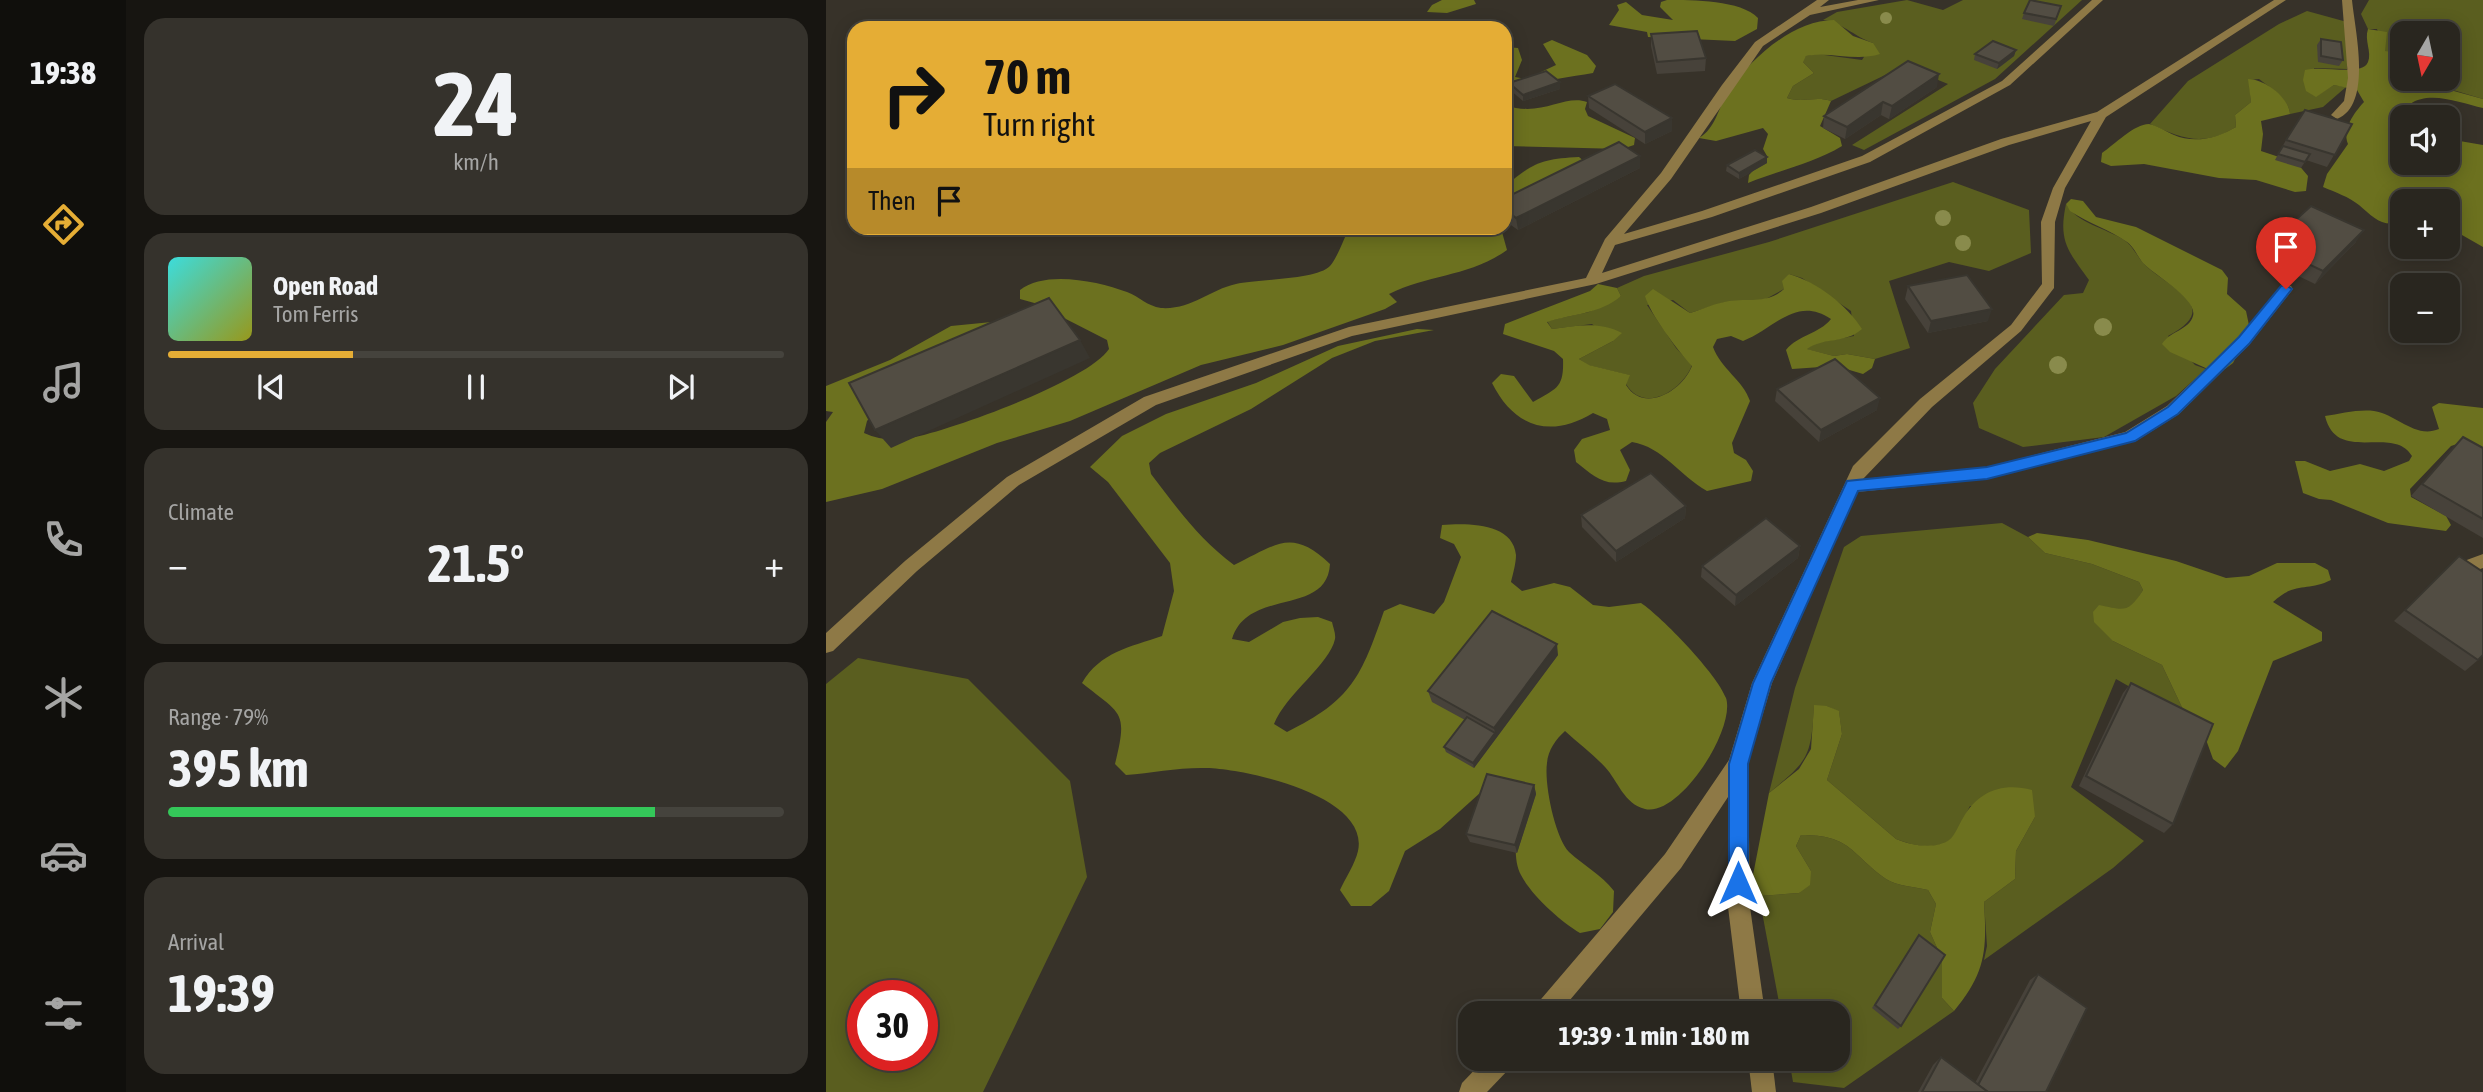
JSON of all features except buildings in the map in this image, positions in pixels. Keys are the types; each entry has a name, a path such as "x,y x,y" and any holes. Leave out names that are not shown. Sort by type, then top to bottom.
{"street":[{"path":"1591,281 1610,242 1667,176 1759,44 1824,0"},
{"path":"1801,14 1874,0"},
{"path":"1610,242 1707,214 1866,159 2006,83 2098,0"},
{"path":"826,645 911,566 1013,481 1150,401 1349,332 1591,281 1816,210 2005,142 2101,115 2281,0"},
{"path":"2337,115 2350,102 2354,78 2347,0"},
{"path":"1751,1001 1739,907 1738,764 1762,683 1859,470 1927,403 2016,328 2049,285 2048,222 2059,188 2101,115"},
{"path":"1853,485 1987,473 2130,437 2173,410 2244,341 2286,289"},
{"path":"1554,1001 1673,861 1738,764"},
{"path":"1471,1092 1491,1071"},
{"path":"1761,1071 1764,1092"}],"green space":[{"path":"1442,0 1474,0 1476,4 1447,13 1427,12 1432,5"},
{"path":"1667,0 1729,4 1758,18 1757,29 1735,41 1648,37 1647,32 1609,25 1619,10 1617,5 1626,2 1642,15 1673,20 1660,7 1661,2"},
{"path":"1907,0 1943,10 1963,0 2082,0 1995,79 1864,150 1852,145 1948,84 1904,66 1831,101 1787,98 1793,86 1814,73 1802,61 1806,56 1817,54 1862,60 1873,43 1835,23 1823,20 1837,12"},
{"path":"2369,0 2483,0 2483,99 2456,91 2460,91 2460,21 2390,21 2390,51 2385,51 2377,29 2368,29 2361,14"},
{"path":"2307,11 2347,22 2347,69 2314,68 2316,96 2334,85 2346,87 2323,107 2290,114 2283,99 2259,79 2249,80 2251,102 2235,115 2236,127 2224,133 2193,139 2150,124 2188,81 2279,24"},
{"path":"1834,20 1853,36 1873,43 1880,54 1861,57 1806,56 1803,62 1814,73 1793,86 1787,98 1831,101 1820,126 1840,138 1842,146 1808,162 1748,183 1749,175 1767,156 1763,149 1768,134 1763,128 1716,141 1699,138 1713,123 1737,79 1760,55 1788,34 1819,22"},
{"path":"2368,29 2387,32 2385,51 2390,51 2390,91 2454,91 2483,99 2483,108 2436,98 2418,100 2410,105 2390,105 2390,175 2460,175 2460,141 2483,145 2483,247 2460,234 2460,189 2390,189 2390,224 2374,217 2351,200 2323,187 2327,174 2348,144 2350,122 2364,102 2357,90 2334,85 2316,97 2306,91 2303,80 2305,70 2350,70 2364,66 2369,58"},
{"path":"1552,40 1587,55 1596,66 1593,73 1548,81 1512,94 1512,48 1518,48 1522,60 1515,77 1526,79 1556,65 1543,44"},
{"path":"2248,79 2261,82 2275,90 2289,108 2290,114 2261,121 2261,151 2297,163 2308,176 2306,191 2295,192 2256,180 2219,178 2144,164 2111,166 2101,162 2102,153 2143,125 2149,124 2190,139 2214,137 2236,127 2235,115 2251,102"},
{"path":"1578,100 1587,102 1585,109 1588,116 1635,138 1634,145 1622,149 1512,146 1512,107 1530,109"},
{"path":"1579,157 1586,163 1529,196 1512,194 1512,181 1531,167 1556,159"},
{"path":"1953,182 2029,210 2031,253 1989,271 1949,262 1889,281 1910,348 1875,359 1847,354 1834,356 1806,349 1816,343 1854,336 1851,311 1802,278 1789,274 1784,289 1764,300 1725,302 1690,313 1673,300 1647,305 1676,348 1692,365 1680,383 1652,398 1634,393 1626,384 1629,375 1588,365 1579,359 1613,341 1592,324 1552,329 1547,321 1589,312 1621,296 1617,288 1644,276 1769,242"},
{"path":"2071,199 2083,201 2096,217 2136,227 2222,270 2228,278 2227,294 2246,311 2250,330 2233,363 2225,369 2210,370 2170,352 2162,344 2191,321 2193,309 2189,302 2143,263 2127,242 2070,211 2066,204"},
{"path":"2066,204 2085,221 2124,240 2145,265 2187,299 2192,307 2191,316 2184,326 2168,336 2195,365 2206,369 2176,396 2104,437 2023,447 1979,428 1973,403 1995,369 2064,295 2083,293 2089,280 2075,261 2064,237"},
{"path":"1346,235 1503,235 1507,250 1464,271 1419,282 1389,294 1397,302 1385,309 1283,345 1201,365 1070,421 997,443 882,489 826,502 826,422 833,412 826,411 826,386 890,360 951,326 1002,321 876,410 867,421 864,433 893,440 905,439 986,415 1048,389 1096,362 1109,349 1107,340 1060,316 1056,309 1020,299 1020,290 1031,284 1057,279 1087,281 1127,292 1156,307 1172,308 1236,284 1300,277 1323,271 1333,263"},
{"path":"1789,274 1830,296 1848,311 1862,329 1849,337 1820,343 1807,349 1834,356 1847,354 1875,359 1872,368 1863,374 1836,366 1792,369 1786,350 1831,319 1807,311 1785,316 1743,341 1731,336 1717,339 1713,347 1717,355 1750,401 1732,443 1734,453 1746,460 1753,471 1751,481 1707,491 1653,450 1632,442 1620,450 1630,470 1626,481 1605,481 1576,462 1574,450 1582,439 1610,430 1607,419 1593,413 1562,425 1548,427 1535,424 1522,419 1511,410 1492,383 1501,374 1514,376 1533,402 1557,386 1562,376 1563,359 1554,351 1503,334 1505,324 1590,291 1598,284 1617,288 1621,296 1604,307 1547,322 1552,329 1596,326 1622,333 1613,341 1579,359 1589,365 1630,375 1626,385 1642,398 1662,396 1680,384 1692,366 1658,322 1645,296 1653,289 1690,313 1724,302 1771,297 1784,289 1782,281"},
{"path":"1417,329 1434,330 1375,341 1332,358 1251,409 1160,453 1149,463 1151,474 1199,534 1234,565 1283,543 1304,546 1330,564 1326,580 1316,591 1254,613 1241,623 1232,639 1249,642 1283,622 1300,618 1318,617 1332,622 1335,637 1331,649 1288,702 1274,724 1287,732 1326,709 1351,684 1368,653 1384,611 1400,604 1434,614 1444,602 1461,557 1454,544 1440,538 1442,525 1487,527 1507,536 1516,555 1511,582 1522,591 1554,583 1570,587 1593,605 1609,607 1641,603 1675,633 1712,675 1726,698 1727,712 1714,748 1689,785 1659,808 1645,809 1632,802 1605,767 1565,731 1549,754 1549,796 1559,835 1569,852 1614,891 1613,912 1600,929 1580,933 1547,907 1521,875 1516,857 1516,835 1521,793 1510,779 1490,784 1440,829 1405,851 1389,891 1371,906 1351,906 1340,890 1358,851 1357,831 1345,815 1326,800 1301,789 1248,774 1197,768 1126,775 1115,764 1121,733 1118,716 1106,702 1082,683 1107,657 1162,636 1174,591 1170,563 1108,482 1090,467 1122,436 1166,414 1256,383 1338,346"},
{"path":"2439,403 2483,408 2483,451 2460,443 2451,446 2410,489 2411,497 2446,516 2451,525 2446,531 2388,523 2331,500 2303,493 2295,461 2305,461 2330,471 2360,464 2384,471 2409,461 2412,456 2403,447 2392,443 2353,442 2341,438 2331,430 2325,416 2374,411 2414,429 2430,431 2439,429 2432,407"},
{"path":"2002,523 2028,537 2045,553 2092,564 2139,582 2143,590 2134,605 2124,610 2113,641 2162,665 2188,720 2116,679 2071,787 2144,841 2113,868 1984,960 1987,946 1984,902 2015,879 2016,851 2035,817 1970,806 1956,833 1945,843 1923,846 1896,839 1827,780 1842,734 1839,712 1827,706 1814,706 1811,736 1805,756 1792,773 1769,793 1795,688 1844,547 1861,536"},
{"path":"2037,533 2088,540 2176,561 2226,578 2249,576 2277,563 2315,563 2328,570 2331,580 2288,591 2273,602 2322,632 2322,641 2273,661 2238,751 2225,768 2213,759 2204,734 2188,720 2162,665 2113,641 2094,622 2093,612 2099,605 2120,609 2129,607 2143,590 2139,582 2092,564 2045,553 2028,537"},
{"path":"858,658 968,679 1070,781 1087,877 983,1092 826,1092 826,684"},
{"path":"1814,705 1839,711 1842,734 1827,780 1896,839 1922,846 1943,843 1951,838 1969,809 1984,795 2001,788 2032,790 2035,817 2016,851 2015,879 1984,902 1985,934 1982,960 1973,985 1954,1011 1942,998 1942,959 1930,932 1936,904 1928,890 1886,879 1840,842 1830,838 1801,835 1796,846 1811,871 1810,885 1799,893 1759,896 1753,875 1769,793 1799,769 1811,749"},
{"path":"1801,835 1830,838 1840,842 1886,879 1928,890 1936,904 1930,932 1942,959 1942,998 1954,1011 1844,1088 1793,1082 1791,1071 1850,1071 1850,1001 1779,1001 1759,896 1799,893 1811,871 1796,846"}],"route":[{"path":"1738,883 1738,764 1762,683 1853,485 1987,473 2130,437 2173,410 2244,341 2286,289"}]}
